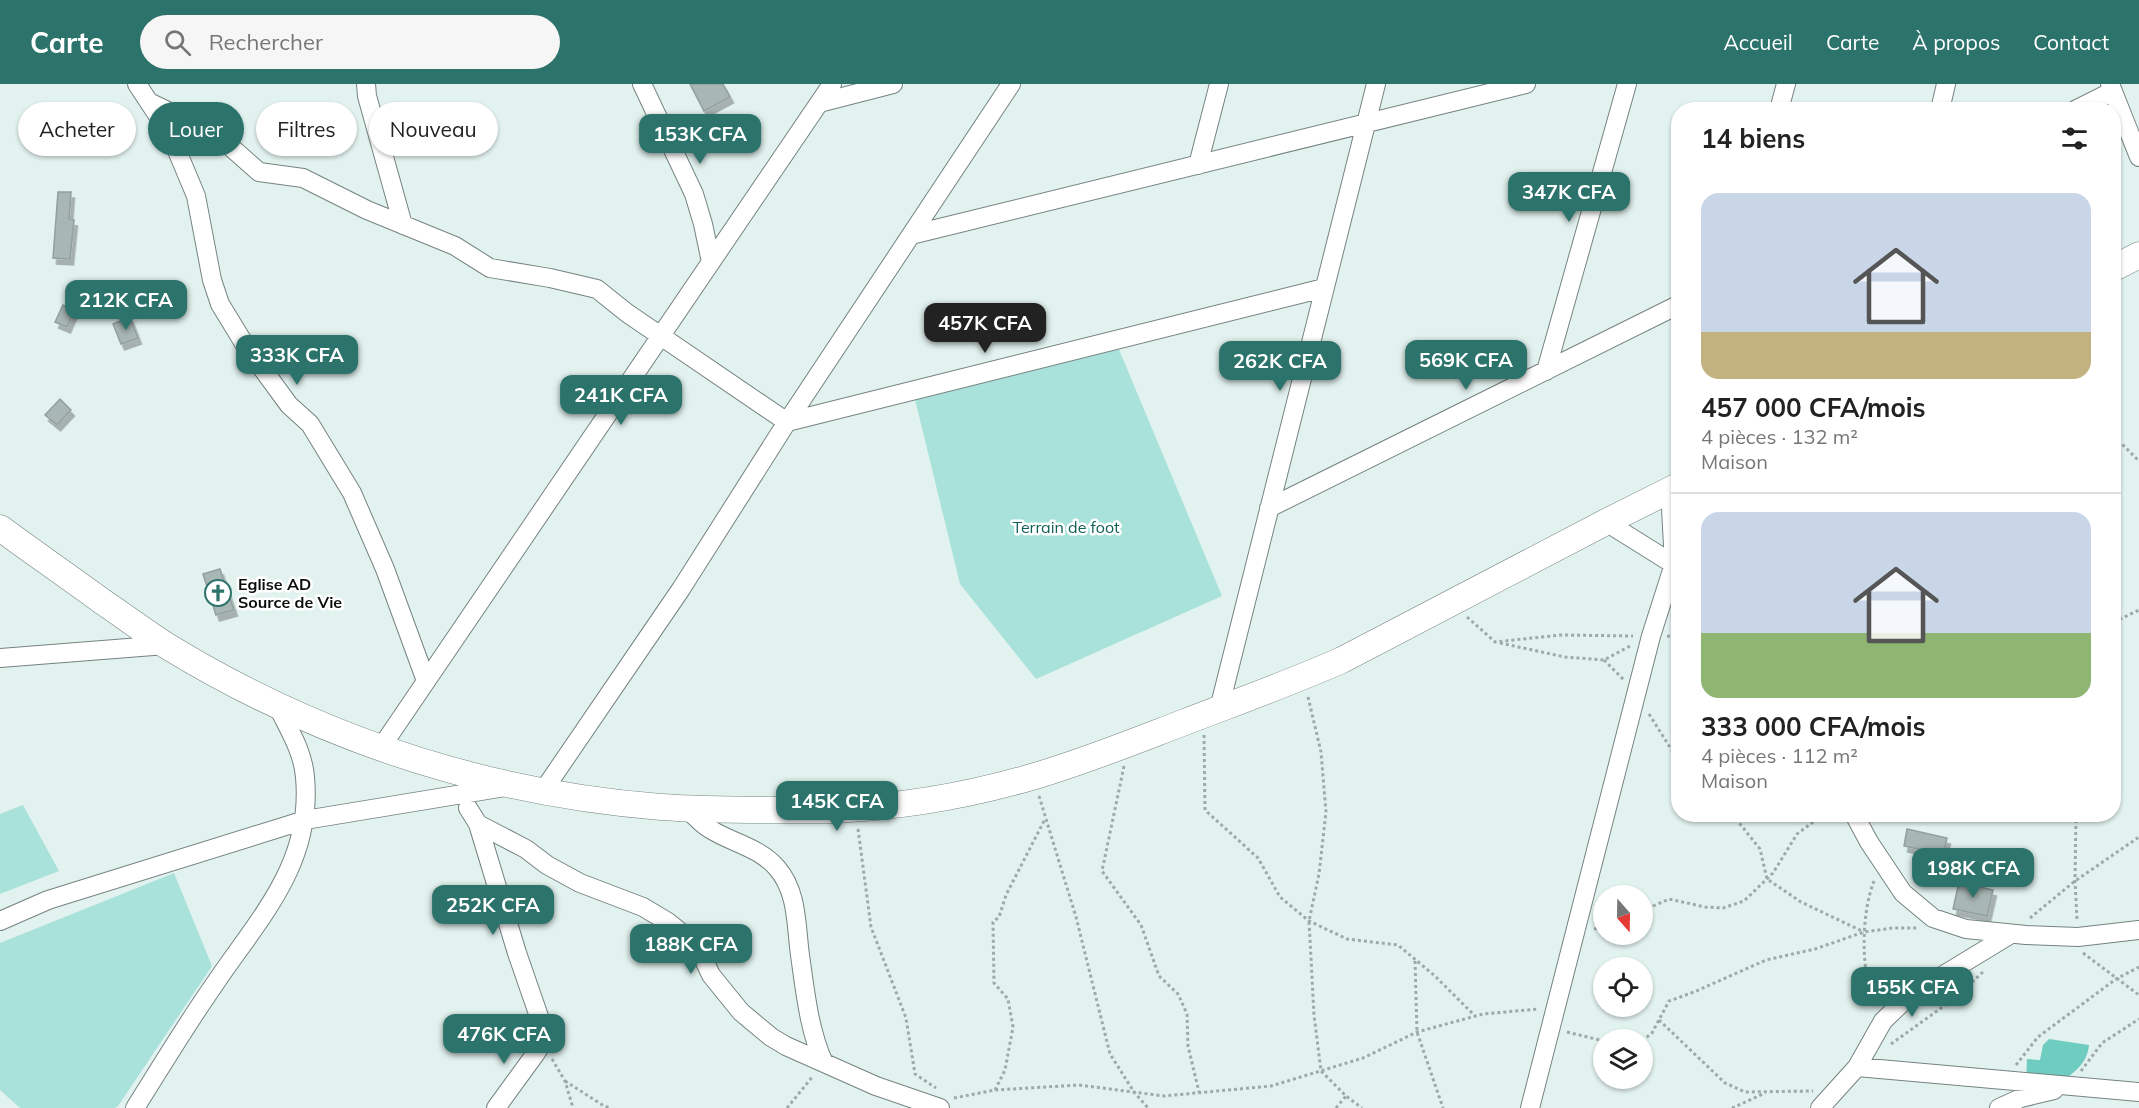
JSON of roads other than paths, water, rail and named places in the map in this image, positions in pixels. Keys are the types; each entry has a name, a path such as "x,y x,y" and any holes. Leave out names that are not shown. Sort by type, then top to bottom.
{"main road":[{"path":"2121,264 2139,255"},
{"path":"0,528 165,645 277,705 336,732 380,748 515,786 610,801 686,808 857,809 952,796 1033,777 1128,744 1304,677 1452,604 1671,490"}],"street":[{"path":"136,84 149,102"},
{"path":"366,84 403,225"},
{"path":"642,84 694,194 711,262"},
{"path":"380,748 832,84"},
{"path":"819,103 893,84"},
{"path":"543,791 681,589 787,422 1011,84"},
{"path":"1198,165 1219,84"},
{"path":"1211,712 1269,508 1376,84"},
{"path":"911,235 1526,84"},
{"path":"1546,371 1626,84"},
{"path":"1781,102 1786,84"},
{"path":"1942,102 1946,84"},
{"path":"2088,102 2112,87 2118,102"},
{"path":"2121,110 2139,157"},
{"path":"179,156 196,196 212,280 220,304 245,345 289,405 310,424 352,494 385,569 426,681"},
{"path":"241,156 259,172 303,178 367,210 455,246 490,268 597,289 661,336 787,422 1324,288"},
{"path":"1269,508 1671,308"},
{"path":"1606,522 1671,562"},
{"path":"1530,1108 1651,636 1671,579"},
{"path":"0,658 165,645"},
{"path":"135,1108 213,986 271,903 297,853 305,820 305,776 299,751 277,705"},
{"path":"0,921 48,900 305,820 515,786"},
{"path":"468,808 478,824 543,1028 543,1042 496,1108"},
{"path":"686,808 712,831 752,849 769,860 785,879 794,902 807,997 817,1047 824,1063"},
{"path":"1859,822 1903,893 1933,918 1966,929 2011,934 2070,937 2139,930"},
{"path":"478,824 526,849 547,865 580,883 643,907 668,922 688,938 711,975 741,1012 771,1037 900,1096 944,1105"},
{"path":"1820,1108 1857,1067 1883,1021 1916,990 2011,934"},
{"path":"1857,1067 2139,1092 2135,1108"},
{"path":"1999,1108 2021,1098 2070,1086"}],"place":[{"name":"Eglise AD Source de Vie","path":"218,593"}],"park label":[{"name":"Terrain de foot","path":"1066,527"}]}
